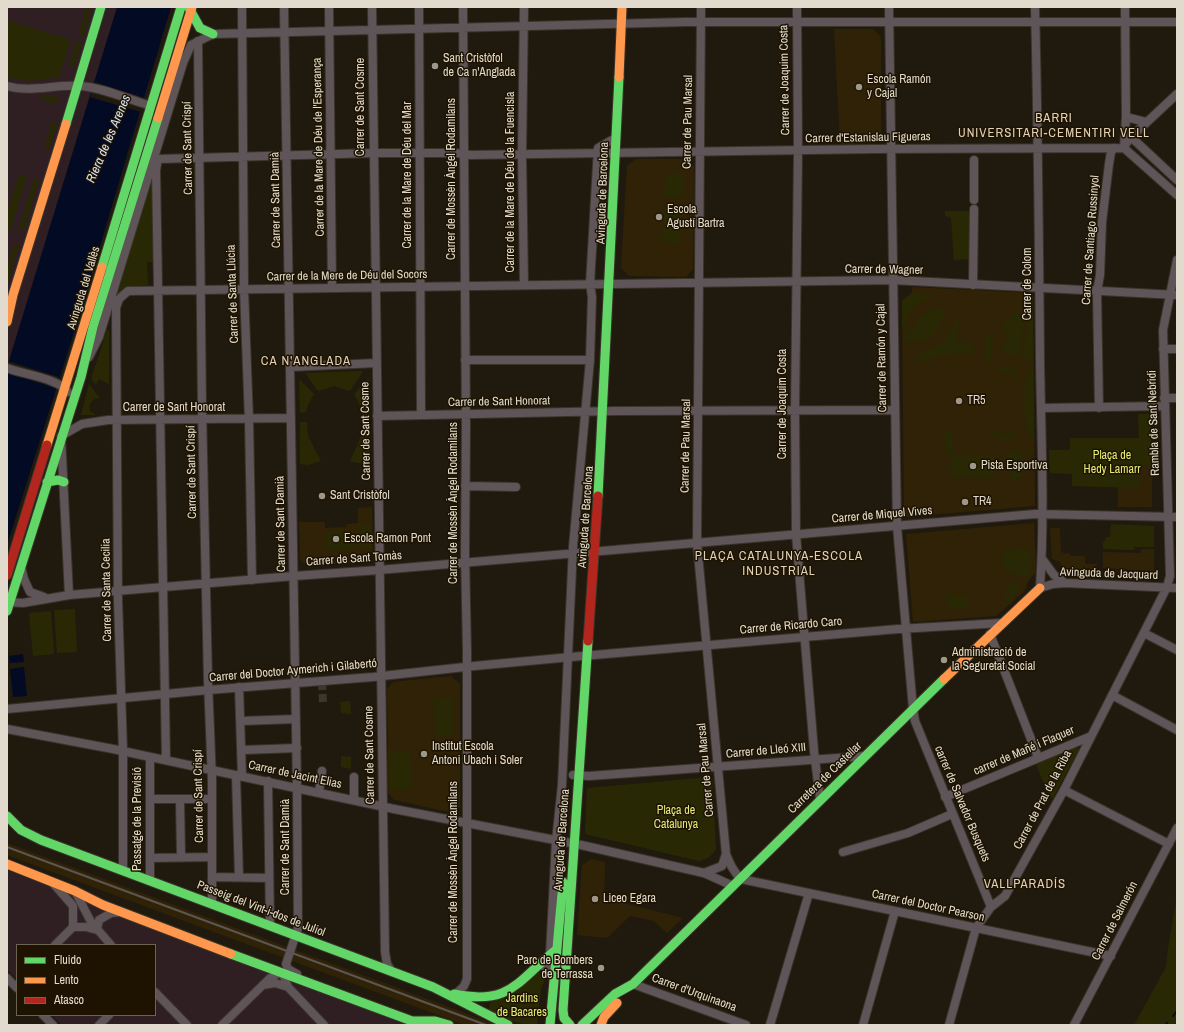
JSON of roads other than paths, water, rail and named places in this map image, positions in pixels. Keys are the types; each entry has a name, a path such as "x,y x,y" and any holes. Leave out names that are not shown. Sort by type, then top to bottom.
{"street":[{"path":"7,322 14,294 86,86 101,7"},
{"name":"Avinguda del Vallès","path":"8,605 56,451 83,371 93,327 158,105 181,7"},
{"name":"Carrer de Santa Llúcia","path":"242,7 244,289 249,420 252,580"},
{"name":"Carrer de Sant Damià","path":"284,7 288,155 290,367 298,788 298,928 286,961 288,969 340,990 349,997"},
{"name":"Carrer de la Mare de Déu de l'Esperança","path":"329,7 332,287"},
{"name":"Carrer de Sant Cosme","path":"372,7 385,952 386,964 393,973"},
{"name":"Carrer de la Mare de Déu del Mar","path":"419,7 421,153 421,416"},
{"name":"Carrer de Mossèn Àngel Rodamilans","path":"456,994 464,986 466,980 466,414 463,7"},
{"name":"Carrer de la Mare de Déu de la Fuencisla","path":"524,7 522,155 524,285"},
{"name":"Avinguda de Barcelona","path":"554,951 558,939 570,843 592,552 601,412 614,153 618,23 616,7"},
{"name":"Avinguda de Barcelona","path":"614,153 612,140 618,23 622,7"},
{"name":"Carrer de Pau Marsal","path":"701,7 697,542 708,645 717,767 726,854 732,870 741,879"},
{"name":"Carrer de Joaquim Costa","path":"797,7 798,151 795,411 796,534 804,637 820,799"},
{"name":"Carrer de Ramón y Cajal","path":"889,7 892,280 897,526 913,709"},
{"name":"Carrer de Colom","path":"1035,7 1039,148 1042,408 1043,560 1040,588"},
{"path":"1124,148 1126,117 1125,7"},
{"path":"190,9 200,28 212,34 284,33 373,29 524,27 618,23 1177,22"},
{"name":"Avinguda del Vallès","path":"7,575 65,388 190,9"},
{"name":"Avinguda del Vallès","path":"158,105 188,50 198,41 212,34"},
{"name":"Carrer de Sant Crispí","path":"198,41 208,690 212,770 210,799 212,903"},
{"path":"7,86 30,90 86,86 158,105"},
{"path":"1124,148 1131,137 1177,94"},
{"path":"1126,117 1146,122"},
{"path":"1131,137 1177,180"},
{"name":"Avinguda de Barcelona","path":"550,1025 555,970 552,931 556,841 562,785 573,553 590,360 592,297 590,284 598,148 612,140"},
{"name":"Carrer d'Estanislau Figueras","path":"158,290 156,170 158,159 330,154 421,153 522,155 891,150 974,155 1039,148 1124,148"},
{"name":"Carrer de Santiago Russinyol","path":"1099,408 1097,292 1100,276 1102,222 1109,164 1111,152 1114,148"},
{"path":"1124,148 1177,195"},
{"path":"973,285 974,155"},
{"name":"Rambla de Sant Nebridi","path":"1167,587 1170,576 1163,330 1173,295 1177,260"},
{"name":"Carrer de Wagner","path":"590,284 892,280 1173,295"},
{"name":"Carrer de la Mere de Déu del Socors","path":"116,308 119,299 128,291 375,286 590,284"},
{"path":"158,290 166,760"},
{"path":"7,305 14,294"},
{"name":"Carrer de Santa Cecilia","path":"116,308 116,420 123,751 122,870"},
{"path":"1163,349 1177,349"},
{"path":"465,360 590,360"},
{"path":"290,367 376,363"},
{"path":"7,368 57,383 65,388 72,402"},
{"path":"1042,408 1099,408 1164,402 1177,398"},
{"name":"Carrer de Sant Honorat","path":"377,416 601,412 895,410"},
{"name":"Carrer de Sant Honorat","path":"61,436 82,424 116,420 203,418 212,420 249,420 291,418"},
{"path":"61,436 68,595"},
{"path":"47,482 58,480 64,482"},
{"path":"466,486 516,487"},
{"name":"Carrer de Miquel Vives","path":"592,552 1042,514 1177,517"},
{"name":"Carrer de Sant Tomàs","path":"8,605 68,595 592,552"},
{"path":"1043,560 1050,571 1065,584"},
{"name":"Carrer de Sant Tomàs","path":"21,566 24,579 30,592 36,596 49,598"},
{"name":"Avinguda de Jacquard","path":"1040,588 1053,584 1065,584 1177,588"},
{"name":"Carrer de Prat de la Riba","path":"949,1025 976,928 992,907 1005,896 1064,790 1089,737 1167,587"},
{"name":"Carretera de Castellar","path":"601,1025 604,1017 622,998 630,986 741,879 820,799 990,634 1040,588"},
{"name":"Carrer de Ricardo Caro","path":"585,656 804,637 1002,623"},
{"path":"1144,633 1177,650"},
{"path":"990,634 1038,757"},
{"name":"Carrer del Doctor Aymerich i Gilabertó","path":"7,709 239,687 381,676 466,666 585,656"},
{"path":"239,687 243,750 239,776 239,877"},
{"path":"1112,694 1177,730"},
{"name":"carrer de Salvador Busquets","path":"913,709 915,721 945,797 992,907"},
{"path":"241,721 296,719"},
{"name":"Carrer de Jacint Elias","path":"7,726 17,731"},
{"name":"Carrer de Jacint Elias","path":"7,729 123,751 383,806 570,843"},
{"name":"carrer de Mañé i Flaquer","path":"945,797 1089,737"},
{"path":"243,750 297,748"},
{"name":"Carrer de Lleó XIII","path":"576,775 717,767 815,758 865,756"},
{"name":"Passatge de la Previsió","path":"150,757 150,881"},
{"path":"319,792 322,770"},
{"path":"354,777 354,800"},
{"path":"268,782 270,925"},
{"path":"1064,790 1169,844"},
{"path":"150,799 210,799"},
{"path":"180,800 181,856"},
{"path":"843,852 908,833 952,814"},
{"name":"Passeig del Vint-i-dos de Juliol","path":"7,816 21,830 41,840 212,903 433,988 508,1025"},
{"name":"Carrer de Salmerón","path":"1074,1025 1177,828"},
{"path":"570,843 704,873 733,886"},
{"name":"Avinguda de Barcelona","path":"570,843 562,1010 564,1018 570,1025"},
{"path":"704,873 722,866 726,854"},
{"path":"150,858 181,856 212,857"},
{"path":"10,867 52,882 122,912 281,973 422,1025"},
{"path":"212,877 269,878"},
{"name":"Carrer del Doctor Pearson","path":"741,879 1111,956"},
{"path":"52,882 73,906 73,927 56,944"},
{"path":"75,891 86,915 110,944"},
{"path":"770,1025 809,893"},
{"path":"863,1025 895,911"},
{"path":"97,930 99,920 104,916 122,912"},
{"path":"73,927 86,927 97,930"},
{"path":"552,931 558,939"},
{"path":"433,988 476,999 490,998 518,985 554,951"},
{"path":"540,965 555,970"},
{"path":"222,1025 263,986 281,973"},
{"path":"281,973 288,987 324,1025"},
{"path":"7,978 16,985 7,991"},
{"path":"263,986 275,983 288,987"},
{"name":"Carretera de Castellar","path":"582,1025 615,994 630,986"},
{"name":"Carrer d'Urquinaona","path":"630,986 746,1025"},
{"path":"156,993 187,1025"},
{"path":"44,1016 53,1025"},
{"path":"99,1025 108,1016"},
{"path":"412,1021 435,1021 449,1025"}],"water":[{"name":"Riera de les Arenes","path":"117,7 171,7 81,310 7,545 7,367"},
{"path":"23,654 24,662 10,663 9,656"},
{"path":"24,667 27,696 13,697 10,669"}],"waterway":[{"path":"1173,1016 1177,1011"}],"tunnel":[{"path":"322,682 323,703"}],"railway":[{"path":"7,847 486,1025"}],"place":[{"name":"Sant Cristòfol de Ca n'Anglada","path":"435,66"},
{"name":"Escola Ramón y Cajal","path":"859,87"},
{"name":"Escola Agustí Bartra","path":"659,217"},
{"name":"TR5","path":"959,401"},
{"name":"Pista Esportiva","path":"973,466"},
{"name":"Sant Cristòfol","path":"322,496"},
{"name":"TR4","path":"965,502"},
{"name":"Escola Ramon Pont","path":"336,539"},
{"name":"Administració de la Seguretat Social","path":"944,660"},
{"name":"Institut Escola Antoni Ubach i Soler","path":"424,754"},
{"name":"Liceo Egara","path":"595,899"},
{"name":"Parc de Bombers de Terrassa","path":"601,968"}],"district":[{"name":"BARRI UNIVERSITARI-CEMENTIRI VELL","path":"1054,126"},
{"name":"CA N'ANGLADA","path":"306,362"},
{"name":"PLAÇA CATALUNYA-ESCOLA INDUSTRIAL","path":"779,564"},
{"name":"VALLPARADÍS","path":"1025,885"}],"park label":[{"name":"Plaça de Hedy Lamarr","path":"1112,463"},
{"name":"Plaça de Catalunya","path":"676,818"},
{"name":"Jardins de Bacares","path":"522,1006"}]}
